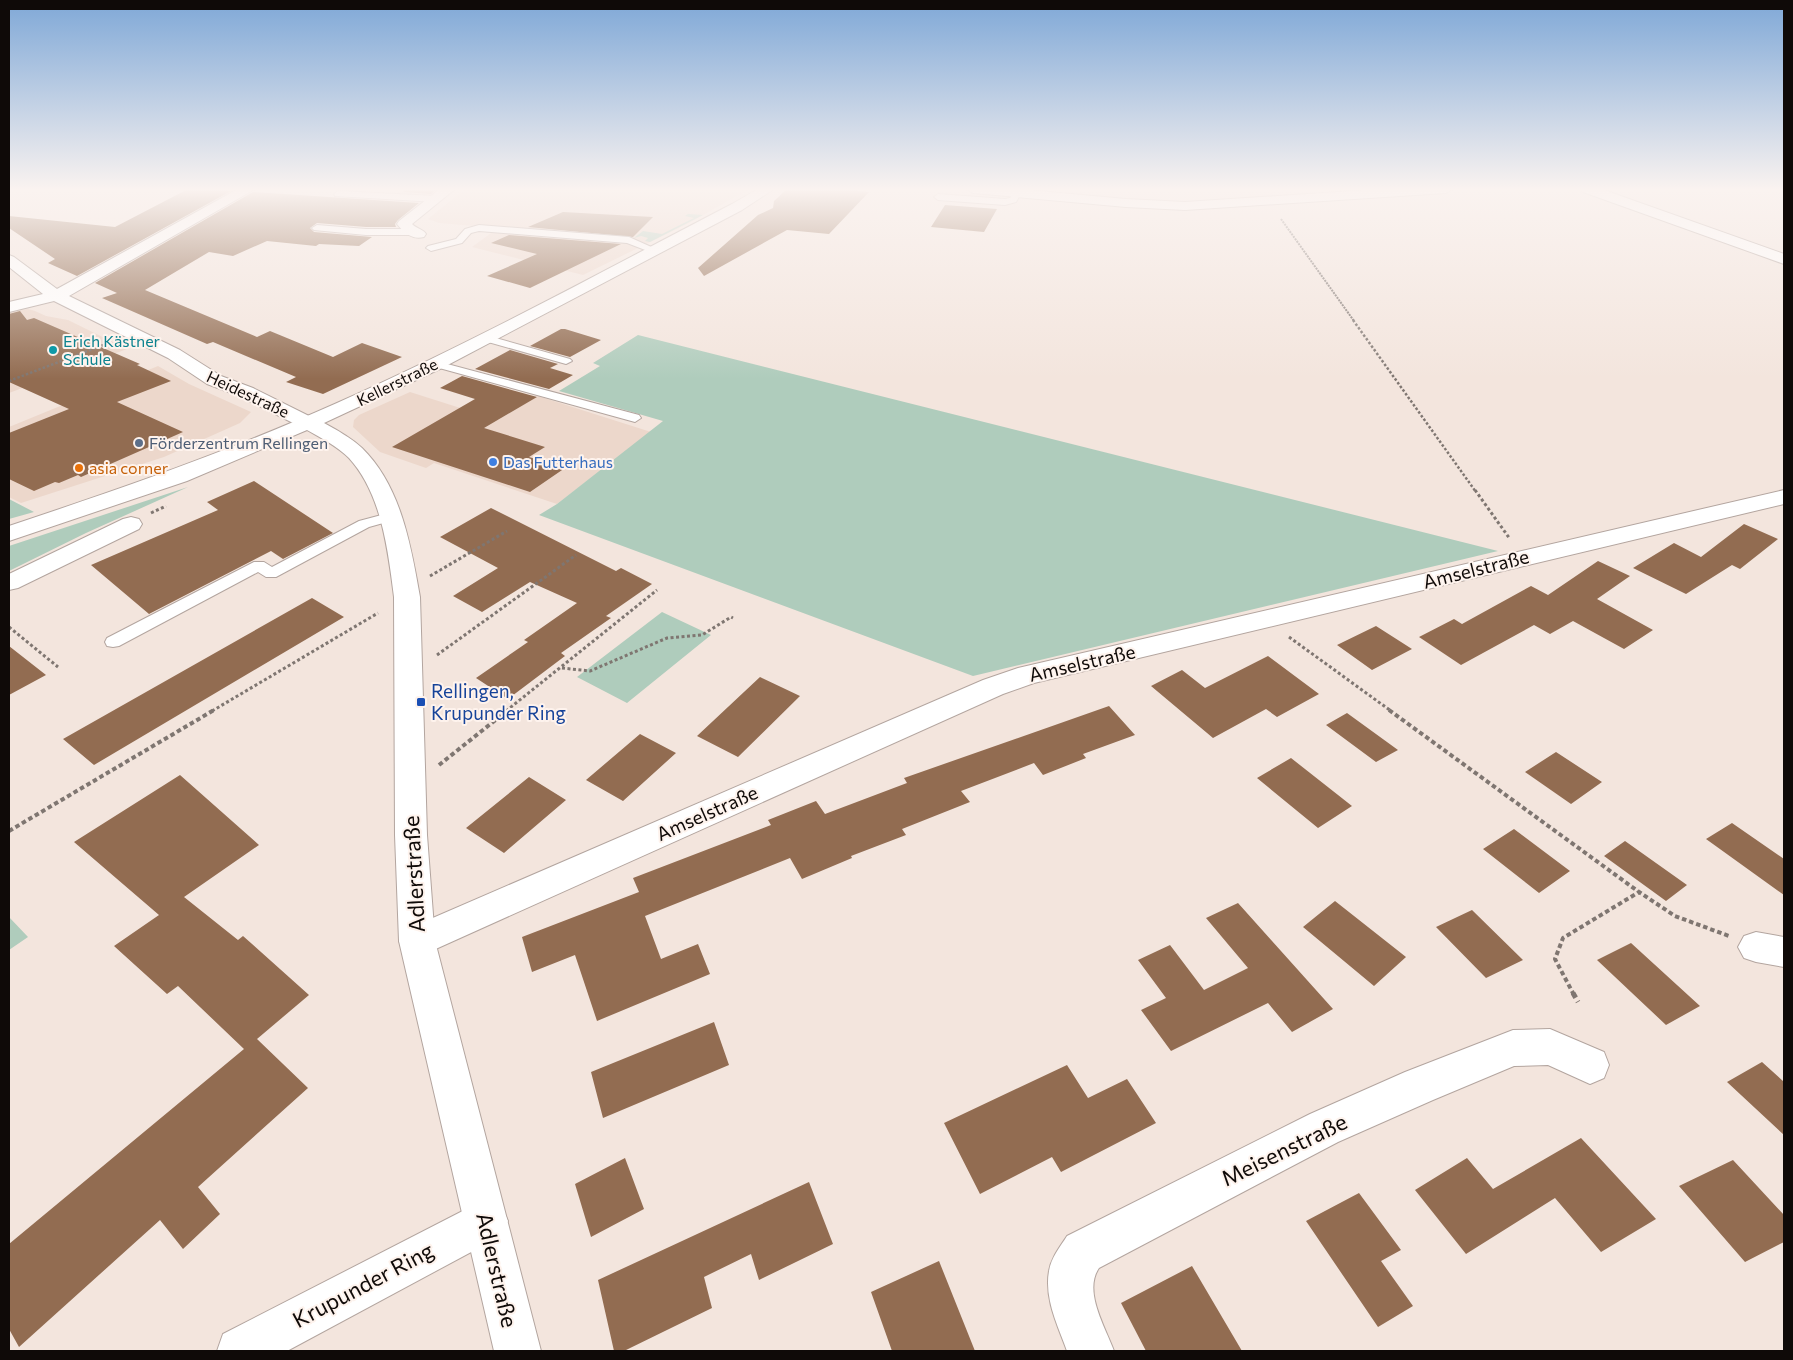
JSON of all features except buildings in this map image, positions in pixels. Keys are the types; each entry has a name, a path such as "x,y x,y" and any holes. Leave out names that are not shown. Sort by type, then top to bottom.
{"street":[{"path":"9,307 56,296 136,252"},
{"name":"Kellerstraße","path":"9,534 179,476 343,408 436,364 648,252"},
{"path":"1766,252 1784,259"},
{"name":"Heidestraße","path":"9,260 56,296 174,354 214,380 246,392 308,423"},
{"name":"Adlerstraße","path":"308,423 328,433 356,454 374,479 388,509 403,564 407,597 411,835 417,941 517,1351"},
{"name":"Amselstraße","path":"417,941 993,687 1028,675 1784,497"},
{"path":"9,583 131,524"},
{"name":"Meisenstraße","path":"1090,1351 1071,1297 1071,1270 1083,1252 1324,1128 1419,1086 1513,1048 1550,1048 1590,1065"},
{"name":"Krupunder Ring","path":"240,1351 486,1221"}],"lane":[{"path":"485,338 566,361"},
{"path":"436,364 635,418"},
{"path":"113,642 259,565 271,574 364,524 389,517"}],"path":[{"path":"1305,252 1523,557"},
{"path":"9,381 107,343"},
{"path":"422,581 507,531"},
{"path":"429,661 576,555"},
{"path":"435,769 657,590"},
{"path":"9,831 384,610"},
{"path":"561,668 590,671 667,638 702,635 733,618"},
{"path":"1266,620 1639,892 1675,916 1770,950"},
{"path":"9,627 58,667"},
{"path":"1578,1002 1555,959 1563,938 1639,892"}],"shaded area":[{"path":"494,252 629,252 583,275"},
{"path":"28,309 46,316 68,320 127,349 9,393 9,312"},
{"path":"158,366 189,384 251,412 240,423 164,457 21,503 9,497 9,427"},
{"path":"410,392 498,420 538,396 651,432 557,504 434,463 426,468 380,452 353,427 354,420 359,415"}],"green space":[{"path":"638,335 1498,551 973,676 539,515 557,504 663,421 559,391 600,366 593,363"},
{"path":"188,487 86,533 9,571 9,546"},
{"path":"9,499 34,512 9,519"},
{"path":"662,612 711,635 627,703 577,677"},
{"path":"9,917 28,937 9,950"}],"place":[{"name":"Erich Kästner Schule","path":"53,350"},
{"name":"Förderzentrum Rellingen","path":"139,443"},
{"name":"Das Futterhaus","path":"493,462"},
{"name":"asia corner","path":"79,468"},
{"name":"Rellingen, Krupunder Ring","path":"421,702"}]}
